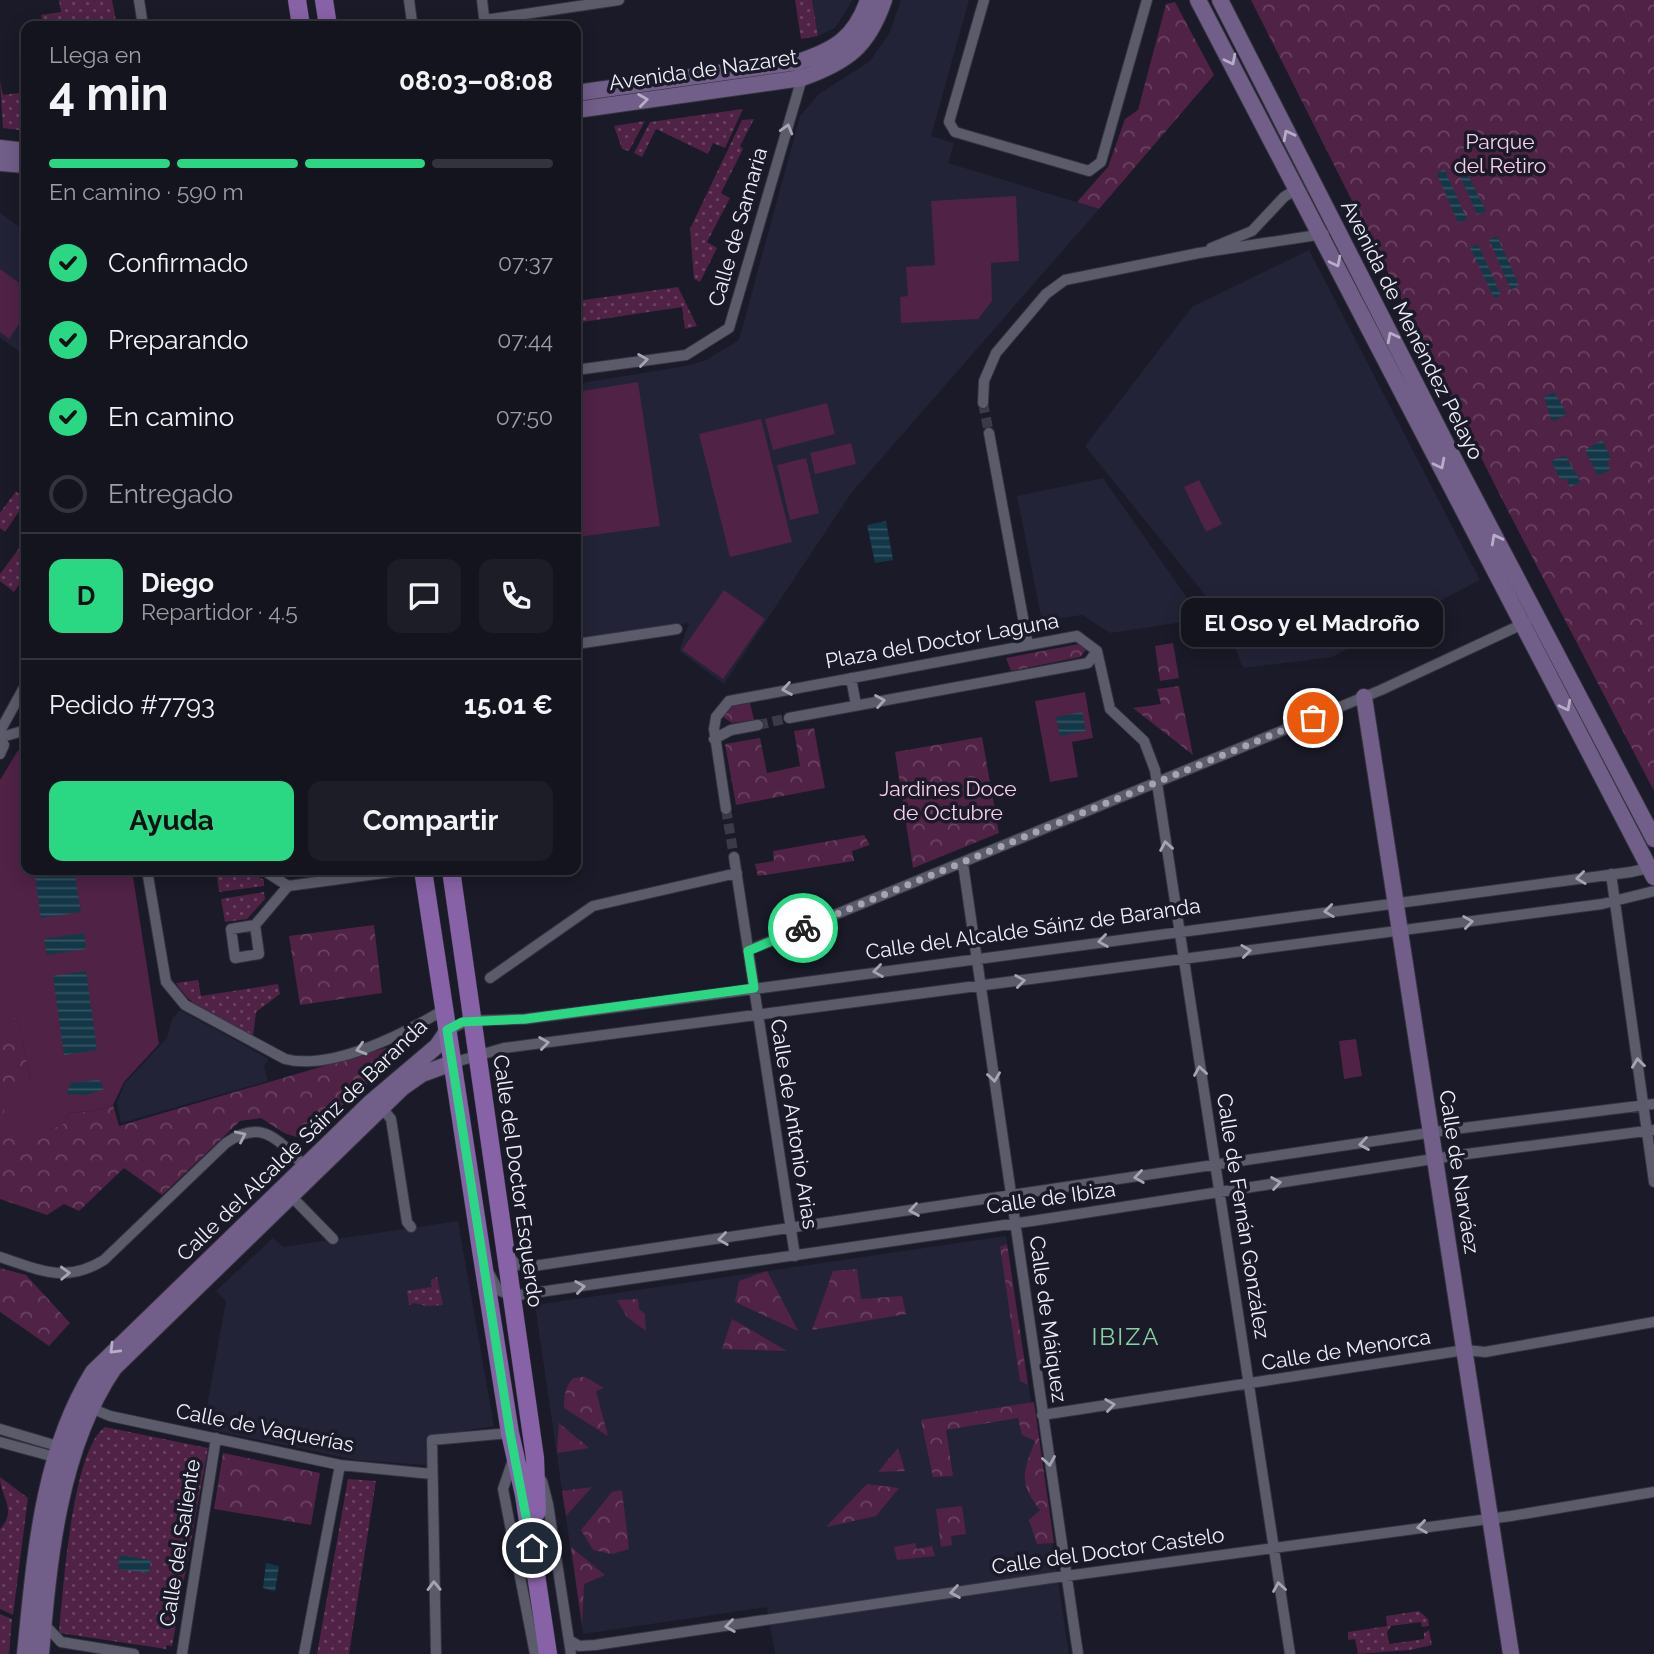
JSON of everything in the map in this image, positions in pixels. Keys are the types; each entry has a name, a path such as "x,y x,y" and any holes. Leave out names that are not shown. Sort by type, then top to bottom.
{"main road":[{"path":"297,0 300,21"},
{"path":"324,0 327,21"},
{"name":"Avenida de Nazaret","path":"581,109 800,70 845,38 861,19 868,0"},
{"name":"Avenida de Nazaret","path":"581,92 834,66 858,49 874,26 884,0"},
{"name":"Avenida de Menéndez Pelayo","path":"1199,0 1298,188 1330,232 1654,839"},
{"name":"Avenida de Menéndez Pelayo","path":"1220,0 1330,232 1524,623 1652,870"},
{"path":"0,148 21,150"},
{"path":"0,163 21,165"},
{"name":"Calle de Narváez","path":"1364,697 1511,1654"},
{"path":"424,875 510,1433 524,1495 548,1654"},
{"name":"Calle del Doctor Esquerdo","path":"452,875 535,1458 536,1504 564,1647"},
{"name":"Calle del Alcalde Sáinz de Baranda","path":"41,1654 61,1503 73,1457 92,1409 114,1368 290,1195 309,1169 382,1093 437,1046 447,1030"},
{"name":"Calle del Alcalde Sáinz de Baranda","path":"25,1654 52,1447 76,1401 105,1358 309,1169 417,1077 452,1063"}],"street":[{"path":"139,0 142,21"},
{"path":"409,0 412,21"},
{"path":"482,0 485,21"},
{"path":"497,21 619,0"},
{"path":"984,0 949,122 955,132 1089,171 1101,163 1147,0"},
{"name":"Calle de Samaria","path":"581,369 685,355 729,328 800,70"},
{"path":"1199,253 1252,231 1289,192 1298,188"},
{"path":"1262,222 1269,244"},
{"path":"983,403 984,381 996,353 1055,286 1075,276 1330,232"},
{"path":"989,433 1028,645"},
{"path":"749,950 1364,697 1524,623"},
{"name":"Avenida de Menéndez Pelayo","path":"1524,623 1536,625 1562,671 1570,678"},
{"path":"581,643 677,629"},
{"name":"Plaza del Doctor Laguna","path":"714,739 716,717 729,701 1077,636 1097,650"},
{"path":"789,718 1088,663 1097,650"},
{"name":"Calle de Fernán González","path":"1097,650 1110,709 1149,748 1155,770 1155,784 1251,1384 1290,1654"},
{"path":"851,678 856,705"},
{"path":"0,754 4,745 1,734 21,694"},
{"path":"726,809 714,739 731,730 758,724"},
{"path":"1,734 21,731"},
{"name":"Calle de Antonio Arias","path":"734,857 795,1256"},
{"name":"Calle de Máiquez","path":"963,864 1078,1654"},
{"name":"Calle del Alcalde Sáinz de Baranda","path":"447,1030 457,1023 472,1021 525,1019 1179,930 1652,870"},
{"path":"491,978 593,906 737,873"},
{"path":"1611,874 1649,1105 1654,1182"},
{"path":"148,875 166,982 185,1005 285,1059 301,1063 377,1045 445,1009"},
{"path":"271,875 288,886 369,875"},
{"path":"255,925 288,886"},
{"name":"Calle del Alcalde Sáinz de Baranda","path":"452,1063 504,1048 1617,901 1654,891"},
{"name":"Calle de Ibiza","path":"505,1252 512,1261 527,1266 1216,1167 1432,1133 1649,1105"},
{"name":"Calle del Alcalde Sáinz de Baranda","path":"382,1108 391,1119 411,1227"},
{"name":"Calle de Ibiza","path":"512,1296 1015,1224 1435,1158 1650,1130"},
{"path":"0,1257 49,1273 71,1275 89,1269 104,1260 226,1143 246,1131 263,1131 309,1169"},
{"name":"Calle del Alcalde Sáinz de Baranda","path":"290,1195 333,1239"},
{"path":"481,1250 498,1290 512,1296"},
{"name":"Calle de Menorca","path":"1042,1415 1465,1350 1485,1352 1654,1322"},
{"path":"76,1401 92,1409"},
{"name":"Calle de Vaquerías","path":"92,1409 110,1416 340,1465 432,1474"},
{"path":"0,1429 73,1457"},
{"path":"436,1654 432,1440 510,1433"},
{"name":"Calle del Saliente","path":"182,1654 216,1438"},
{"path":"0,1442 34,1451 47,1462 49,1479"},
{"path":"34,1451 52,1447"},
{"path":"515,1454 503,1489 535,1654"},
{"path":"304,1654 340,1465"},
{"name":"Calle del Doctor Castelo","path":"564,1647 1490,1518 1654,1492"},
{"path":"44,1624 61,1642"},
{"path":"47,1654 49,1647 61,1642 134,1654"},
{"name":"Calle del Doctor Esquerdo","path":"564,1647 571,1654"}],"shaded area":[{"path":"812,0 853,0 835,28 818,36"},
{"path":"901,0 969,0 931,136 954,143 948,163 1099,209 852,492 724,684 679,651 689,623 581,639 581,383 686,366 706,360 739,340 800,116 819,94 870,61 889,34"},
{"path":"1461,161 1486,211 1477,215 1455,164"},
{"path":"1444,169 1467,219 1458,223 1437,174"},
{"path":"0,213 21,228 21,353 0,338"},
{"path":"1497,236 1519,285 1511,290 1489,240"},
{"path":"1478,244 1501,295 1494,298 1470,248"},
{"path":"1309,250 1480,580 1332,657 1243,668 1223,617 1085,446 1192,307"},
{"path":"1554,392 1567,413 1555,421 1551,420 1544,396"},
{"path":"1602,440 1611,458 1608,461 1610,470 1598,476 1585,450"},
{"path":"1565,455 1581,482 1570,487 1566,479 1560,479 1551,461"},
{"path":"1103,478 1202,619 1110,633 1082,615 1042,621 1017,496"},
{"path":"886,521 893,560 875,563 867,525"},
{"path":"1082,712 1086,731 1060,736 1056,717"},
{"path":"35,875 75,875 81,912 41,918"},
{"path":"84,933 86,949 47,955 44,939"},
{"path":"86,971 97,1050 64,1055 53,976"},
{"path":"180,1010 269,1059 264,1066 268,1081 121,1123 117,1103 125,1083 167,1038 172,1019"},
{"path":"99,1080 104,1089 86,1095 67,1094 70,1083"},
{"path":"458,1221 494,1426 426,1437 427,1465 356,1460 212,1430 214,1419 205,1417 226,1301 216,1291 273,1238 283,1247"},
{"path":"1006,1236 1069,1654 775,1654 767,1607 583,1634 535,1305"},
{"path":"120,1555 151,1560 149,1573 118,1569"},
{"path":"266,1563 279,1566 275,1591 263,1588"}],"green space":[{"path":"59,0 112,0 116,21 42,21 41,15 61,12"},
{"path":"795,0 812,0 818,36 801,39"},
{"name":"Parque del Retiro","path":"1251,0 1654,0 1654,791 1506,507"},
{"path":"1175,2 1214,75 1099,209 1077,202 1108,167 1125,119 1138,110 1166,4"},
{"path":"0,81 3,95 21,93 21,130 3,128"},
{"path":"743,109 725,148 713,143 708,154 656,129 642,157 634,153 650,122"},
{"path":"754,119 740,146 743,149 721,193 730,198 707,242 717,248 700,282 694,279 690,229 742,120"},
{"path":"645,121 629,151 622,149 614,126"},
{"path":"1016,196 1019,261 991,263 992,301 978,319 901,323 900,297 908,296 906,267 935,265 931,201"},
{"path":"0,269 21,284 21,321 9,339 0,332"},
{"path":"678,287 697,326 685,329 682,307 581,322 581,300"},
{"path":"638,382 660,526 581,536 581,391"},
{"path":"827,403 835,434 773,450 765,419"},
{"path":"761,419 792,542 730,557 699,434"},
{"path":"851,443 856,464 815,474 810,453"},
{"path":"806,458 819,513 790,520 777,465"},
{"path":"1199,480 1222,524 1206,532 1184,487"},
{"path":"16,491 21,496 21,508 5,532 0,528 0,513"},
{"path":"21,546 21,582 14,592 0,581 0,574"},
{"path":"724,590 765,619 723,679 682,650"},
{"path":"1173,643 1179,678 1160,681 1155,646"},
{"path":"1079,644 1087,649 1080,657 1011,671 1006,658"},
{"path":"1179,686 1193,755 1133,708 1161,704 1157,689"},
{"path":"1085,692 1093,738 1072,742 1078,777 1050,782 1035,701"},
{"path":"750,703 754,720 732,723 723,717 729,707"},
{"path":"814,728 825,788 736,805 725,744 760,738 767,773 800,766 794,731"},
{"name":"Jardines Doce de Octubre","path":"982,737 999,833 913,868 895,752"},
{"path":"21,748 21,875 133,875 159,1044 124,1082 113,1105 93,1111 68,1113 65,1123 50,1130 19,1130 4,1116 4,1091 31,1080 17,1018 0,1019 0,780"},
{"path":"864,835 870,845 852,851 854,861 758,876 755,864 774,861 773,851"},
{"path":"217,875 256,875 264,880 264,886 219,892"},
{"path":"264,892 265,899 247,919 225,922 221,899"},
{"path":"374,925 382,993 300,1005 289,936"},
{"path":"198,980 201,996 278,984 280,994 256,1012 253,1036 200,1008 176,983"},
{"path":"17,1017 31,1080 50,1130 65,1122 68,1113 93,1111 113,1105 119,1126 392,1046 415,1036 419,1042 355,1094 306,1140 284,1133 261,1118 240,1121 162,1195 124,1168 79,1211 64,1204 47,1215 0,1199 0,1019"},
{"path":"1356,1039 1362,1076 1344,1079 1339,1041"},
{"path":"1007,1244 1028,1385 1020,1381 1000,1247"},
{"path":"0,1268 26,1275 70,1323 49,1346 0,1312"},
{"path":"857,1269 861,1299 902,1296 906,1314 812,1330 833,1271"},
{"path":"767,1271 798,1331 735,1302 739,1281"},
{"path":"437,1277 443,1305 409,1305 407,1291 432,1287 431,1280"},
{"path":"638,1299 639,1309 645,1314 646,1331 627,1317 617,1300"},
{"path":"732,1319 787,1351 722,1349"},
{"path":"585,1377 604,1388 596,1391 608,1436 564,1408 570,1381 573,1378"},
{"path":"1034,1402 1054,1543 1037,1544 1029,1520 1040,1510 1028,1492 1025,1477 1035,1441 1022,1435 1018,1418 946,1430 953,1476 933,1477 921,1420"},
{"path":"559,1423 589,1448 557,1453"},
{"path":"105,1427 208,1448 172,1646 167,1645 166,1649 59,1633 77,1491 84,1463 94,1440"},
{"path":"898,1448 905,1471 878,1472"},
{"path":"223,1453 320,1473 311,1525 214,1509"},
{"path":"0,1477 28,1498 13,1615 0,1609 0,1529 8,1516 8,1509"},
{"path":"348,1479 376,1481 349,1654 317,1654"},
{"path":"867,1484 899,1488 876,1516 826,1527"},
{"path":"592,1487 566,1516 562,1491"},
{"path":"622,1490 629,1549 612,1554 593,1550 581,1530 612,1492"},
{"path":"962,1506 966,1534 951,1536 952,1545 941,1547 936,1509"},
{"path":"915,1543 917,1549 932,1546 935,1556 897,1560 894,1547"},
{"path":"571,1547 605,1575 584,1584 582,1625"},
{"path":"1419,1611 1428,1619 1429,1626 1422,1627 1421,1622 1391,1626 1387,1632 1389,1644 1424,1639 1424,1633 1429,1630 1432,1645 1410,1650 1358,1654 1355,1639 1348,1640 1348,1632 1387,1626 1386,1616"},
{"path":"0,1614 12,1619 9,1654 0,1654"}],"tunnel":[{"path":"983,403 989,433"},
{"path":"758,725 789,718"},
{"path":"726,809 734,857"}],"way so far":[{"path":"803,928 992,853 1313,718"}],"place":[{"name":"El Oso y el Madroño","path":"1313,718"}],"district":[{"name":"IBIZA","path":"1126,1337"}],"route":[{"path":"532,1548 524,1495 510,1433 447,1030 457,1023 467,1021 525,1019 754,988 748,951 803,928"}]}
